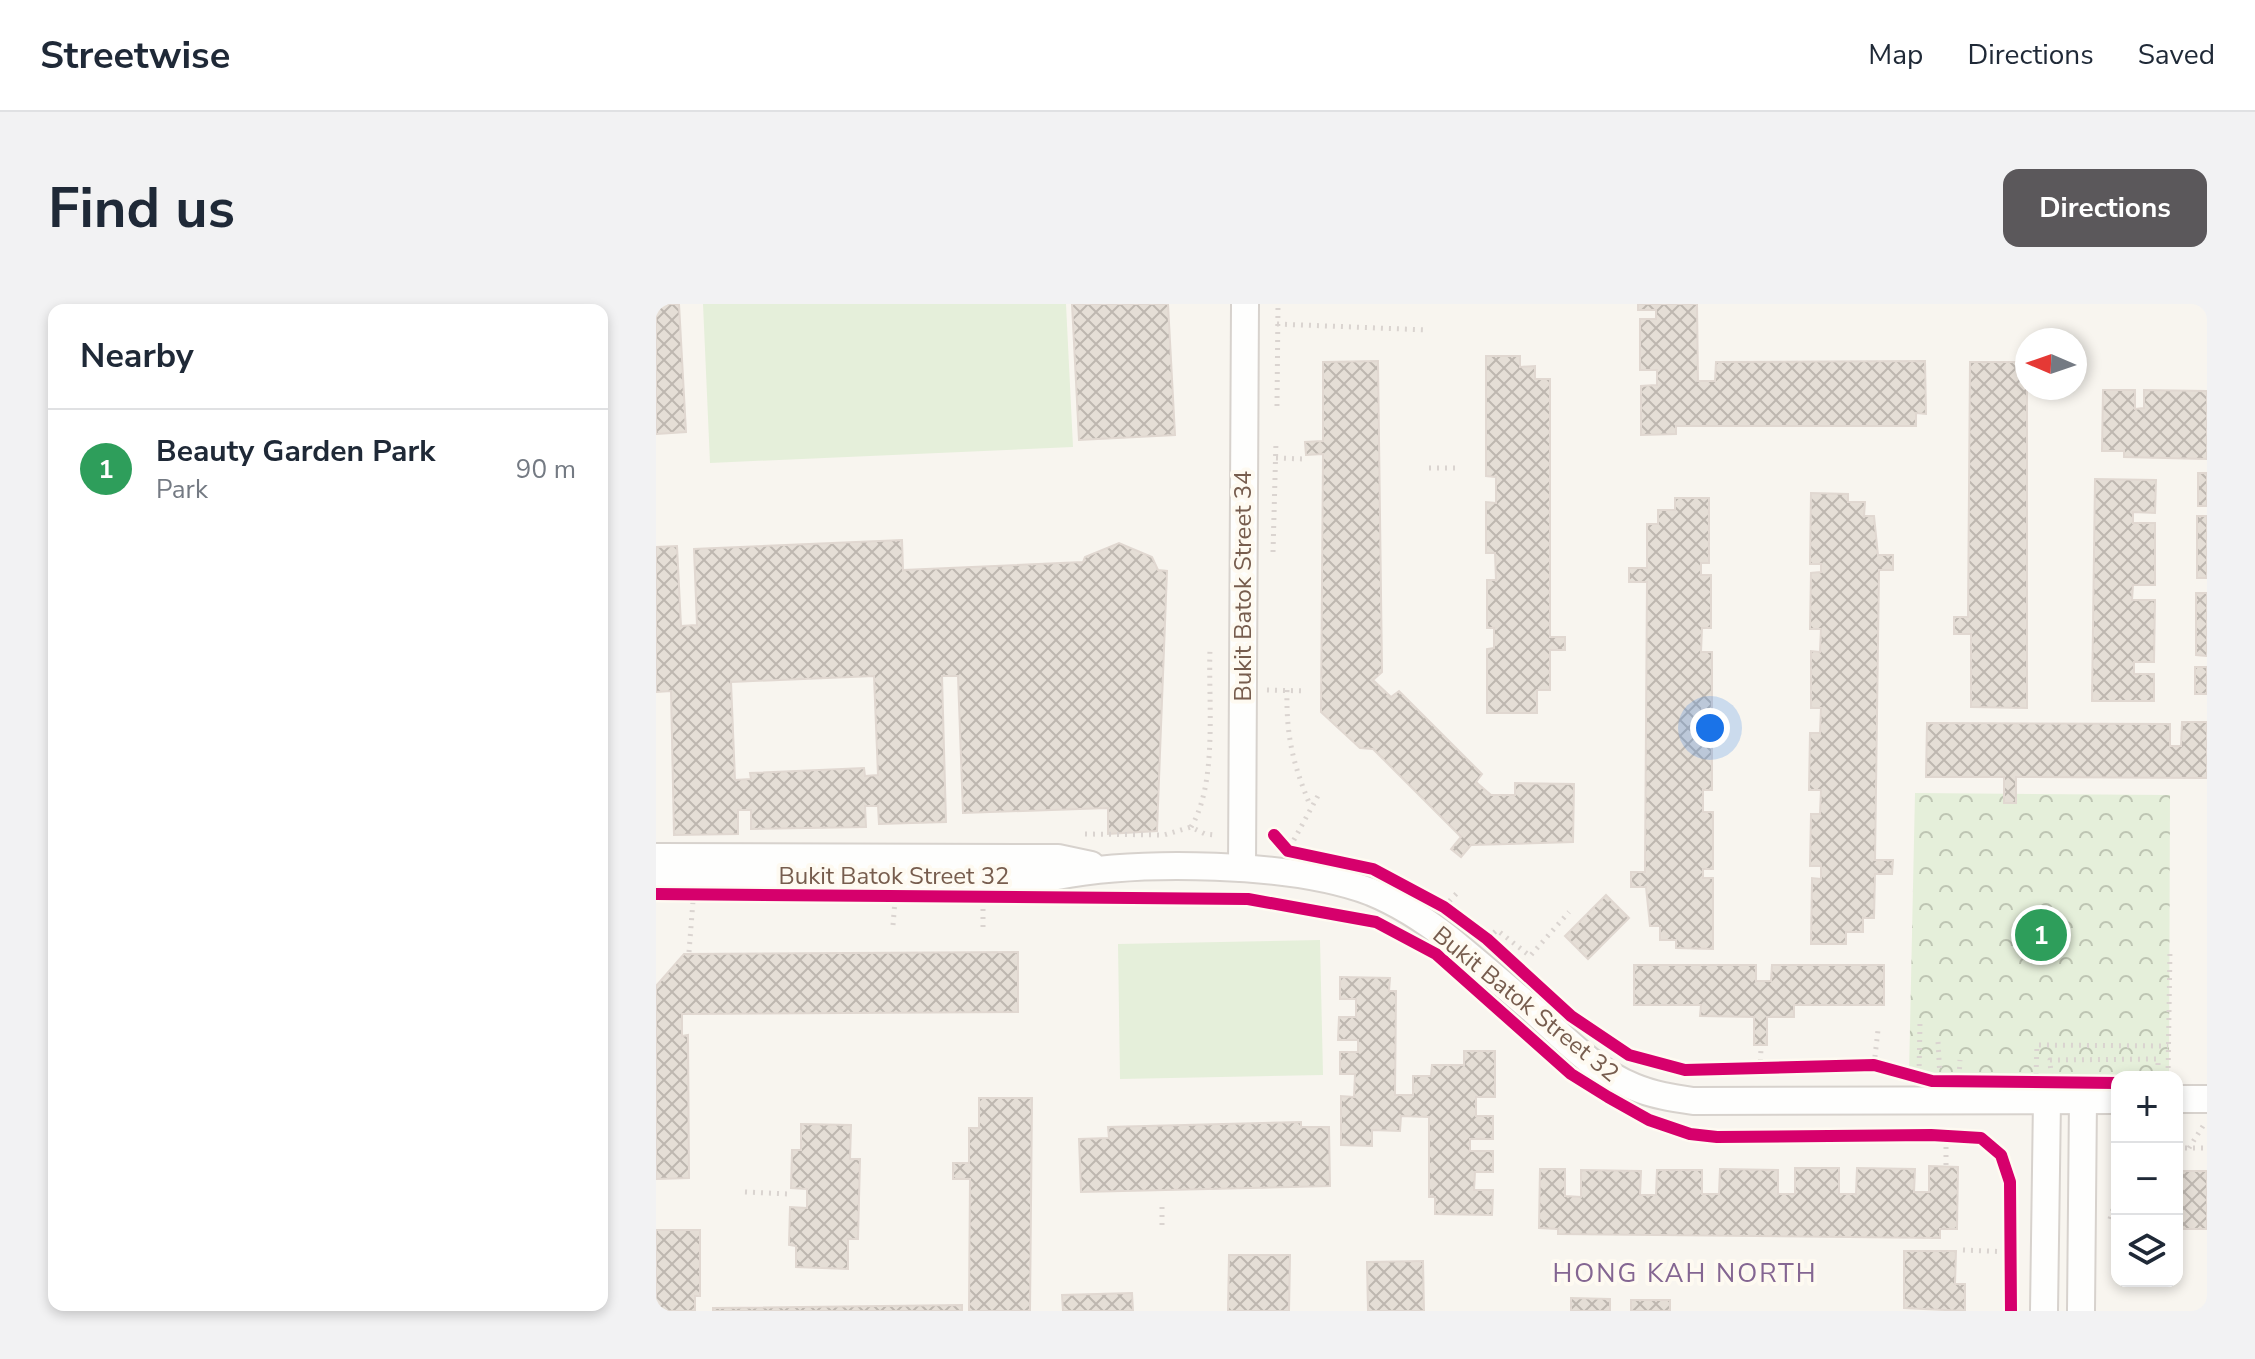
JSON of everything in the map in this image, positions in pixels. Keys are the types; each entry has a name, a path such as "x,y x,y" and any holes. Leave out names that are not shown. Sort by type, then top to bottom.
{"street":[{"name":"Bukit Batok Street 34","path":"1242,868 1245,304"},
{"path":"656,857 1058,858 1103,868"},
{"name":"Bukit Batok Street 32","path":"656,876 1057,876 1103,868 1242,868 1339,883 1370,892 1402,908 1446,937 1605,1072 1648,1093 1693,1101 1934,1085 2061,1092 2111,1099"},
{"path":"2044,1311 2061,1092"},
{"path":"2061,1092 2081,1311"},
{"path":"2183,1099 2207,1099"}],"path":[{"path":"1277,406 1278,304"},
{"path":"1277,324 1428,330"},
{"path":"1276,458 1304,459"},
{"path":"1429,468 1458,468"},
{"path":"1191,827 1200,812 1206,785 1210,650"},
{"path":"1242,690 1306,691"},
{"path":"1287,690 1286,723 1292,763 1310,805"},
{"path":"1290,849 1310,805 1320,792"},
{"path":"1432,901 1451,910 1457,893"},
{"path":"689,952 687,894 709,894"},
{"path":"893,925 890,896 911,896"},
{"path":"969,896 998,896"},
{"path":"983,896 983,933"},
{"path":"1487,939 1497,930 1530,956 1569,912"},
{"path":"2168,1069 2170,949"},
{"path":"1919,1075 1920,1022"},
{"path":"1874,1065 1878,1030"},
{"path":"1938,1042 1931,1135 1952,1136 1946,1165"},
{"path":"2037,1069 2037,1045 2168,1046"},
{"path":"2107,1046 2107,1059"},
{"path":"1760,1069 1761,1048"},
{"path":"2037,1059 2168,1059"},
{"path":"2158,1059 2158,1071"},
{"path":"2050,1060 2061,1092"},
{"path":"1860,1066 1874,1065 1889,1069"},
{"path":"1745,1069 1775,1068"},
{"path":"1904,1072 1919,1075 1934,1085 1975,1082"},
{"path":"2021,1083 2061,1092"},
{"path":"2189,1148 2207,1120"},
{"path":"2183,1148 2207,1148"},
{"path":"745,1192 788,1194"},
{"path":"1162,1207 1162,1226"},
{"path":"2107,1228 2111,1215"},
{"path":"2011,1238 2011,1267"},
{"path":"1963,1250 2012,1252"}],"green space":[{"path":"703,304 1066,304 1073,447 710,463"},
{"path":"1915,793 2170,795 2169,1071 2111,1071 2111,1075 1909,1075"},
{"path":"1320,940 1323,1075 1120,1079 1118,944"}],"building":[{"path":"656,304 679,304 686,432 656,434"},
{"path":"1072,304 1168,304 1175,435 1079,440"},
{"path":"1638,304 1697,304 1698,381 1715,381 1716,362 1925,361 1926,414 1916,413 1916,426 1676,426 1676,434 1641,435 1641,386 1657,385 1657,370 1640,370 1640,319 1656,319 1656,310 1638,310"},
{"path":"1486,356 1520,356 1520,367 1535,366 1535,379 1550,379 1550,637 1565,637 1565,650 1550,650 1550,690 1537,690 1537,713 1487,713 1487,649 1494,648 1494,628 1487,628 1487,580 1496,580 1495,553 1486,553 1486,502 1496,503 1496,477 1486,476"},
{"path":"1378,361 1382,672 1373,680 1391,697 1399,691 1482,774 1476,782 1491,795 1515,795 1515,783 1574,784 1573,842 1471,845 1461,857 1451,849 1461,837 1373,749 1360,748 1321,712 1323,454 1306,455 1305,442 1323,441 1323,362"},
{"path":"1970,362 2015,362 2015,400 2027,400 2027,708 1971,707 1971,634 1954,634 1954,617 1968,617"},
{"path":"2103,390 2135,390 2135,409 2144,408 2144,390 2207,391 2207,459 2124,457 2124,451 2102,451"},
{"path":"2198,473 2207,473 2207,506 2198,506"},
{"path":"2095,479 2156,480 2155,513 2133,512 2133,523 2155,523 2155,585 2133,585 2132,600 2155,600 2154,662 2134,662 2134,674 2154,674 2154,701 2092,701"},
{"path":"1811,493 1848,494 1848,502 1865,502 1864,516 1874,516 1878,555 1893,555 1893,570 1879,570 1875,860 1893,860 1892,874 1875,874 1874,918 1863,918 1863,932 1846,932 1846,944 1811,944 1812,878 1821,879 1821,866 1810,866 1811,814 1820,814 1821,790 1809,790 1810,733 1820,733 1821,708 1811,708 1811,651 1820,652 1821,629 1810,629 1811,573 1821,572 1821,564 1810,564"},
{"path":"1675,498 1709,498 1709,563 1701,563 1701,575 1711,575 1711,628 1702,628 1701,652 1712,652 1712,709 1702,709 1702,734 1712,733 1712,790 1703,790 1703,812 1713,812 1713,869 1703,869 1703,878 1713,878 1713,949 1676,948 1676,940 1660,940 1660,926 1650,926 1646,887 1631,887 1631,872 1645,872 1647,582 1629,582 1629,568 1647,568 1647,524 1658,524 1658,510 1675,510"},
{"path":"2197,516 2207,516 2207,578 2197,578"},
{"path":"902,540 903,570 1083,562 1085,557 1119,543 1152,557 1158,570 1167,571 1157,831 1108,834 1108,808 963,813 958,676 942,676 946,822 879,824 878,806 865,806 866,827 751,829 751,810 738,810 738,834 674,835 671,691 656,692 656,547 677,546 681,626 697,625 694,549","holes":["874,676 878,775 865,776 864,768 750,773 751,779 735,780 731,682"]},
{"path":"2196,593 2207,593 2207,656 2196,655"},
{"path":"2195,667 2207,667 2207,694 2195,694"},
{"path":"2182,722 2207,722 2207,778 2016,777 2016,803 2004,803 2004,777 1926,777 1927,723 2170,724 2170,746 2181,746"},
{"path":"1606,895 1629,918 1588,959 1565,936"},
{"path":"1018,952 1018,1012 682,1014 682,1036 688,1035 689,1178 656,1179 656,986 684,954"},
{"path":"1634,965 1756,965 1756,981 1771,981 1772,965 1884,965 1884,1005 1794,1005 1794,1017 1767,1017 1767,1045 1754,1045 1754,1017 1700,1016 1701,1005 1634,1005"},
{"path":"1340,977 1390,978 1389,991 1396,991 1395,1095 1413,1095 1413,1076 1431,1076 1432,1065 1464,1065 1464,1051 1495,1051 1495,1097 1476,1097 1476,1116 1493,1116 1493,1139 1470,1139 1470,1151 1493,1151 1493,1172 1475,1172 1474,1190 1493,1190 1492,1215 1435,1214 1435,1197 1429,1197 1429,1117 1401,1116 1400,1131 1372,1130 1372,1146 1341,1145 1341,1096 1354,1097 1355,1074 1340,1074 1340,1052 1358,1052 1358,1040 1338,1040 1339,1017 1356,1017 1356,999 1340,999"},
{"path":"979,1098 1032,1098 1030,1311 969,1311 970,1179 953,1179 953,1163 969,1163 969,1128 979,1128"},
{"path":"1301,1122 1301,1127 1329,1127 1330,1186 1081,1192 1079,1139 1109,1138 1108,1127"},
{"path":"801,1124 851,1125 850,1159 860,1159 858,1239 848,1239 848,1269 796,1267 796,1246 789,1245 790,1207 807,1208 807,1189 791,1188 792,1150 801,1150"},
{"path":"1929,1166 1958,1167 1957,1229 1940,1229 1940,1238 1558,1234 1558,1229 1539,1228 1540,1169 1565,1169 1565,1196 1581,1197 1581,1170 1641,1171 1640,1195 1656,1195 1657,1170 1702,1170 1702,1194 1719,1194 1720,1169 1778,1170 1778,1194 1795,1194 1795,1168 1839,1168 1839,1194 1856,1194 1857,1168 1915,1169 1914,1192 1929,1192"},
{"path":"2183,1171 2207,1171 2207,1229 2183,1229"},
{"path":"656,1230 700,1230 700,1296 695,1296 695,1311 656,1311"},
{"path":"1904,1251 1956,1251 1955,1284 1965,1284 1965,1311 1904,1308"},
{"path":"1229,1255 1290,1255 1289,1311 1228,1311"},
{"path":"1423,1261 1424,1311 1368,1311 1367,1262"},
{"path":"1132,1293 1133,1311 1063,1311 1062,1295"},
{"path":"1571,1298 1610,1299 1610,1311 1571,1311"},
{"path":"1631,1300 1670,1300 1670,1311 1631,1311"},
{"path":"962,1305 962,1311 713,1311 713,1308"}],"cycle path":[{"path":"1274,835 1288,851 1373,869 1444,907 1487,939 1571,1016 1629,1055 1685,1070 1874,1065 1932,1081 2111,1083"},
{"path":"656,894 1248,899 1376,922 1436,954 1571,1074 1649,1120 1690,1134 1717,1137 1931,1135 1981,1138 2001,1155 2010,1182 2011,1311"}],"place":[{"name":"Beauty Garden Park","path":"2041,935"}],"district":[{"name":"HONG KAH NORTH","path":"1685,1273"}]}
